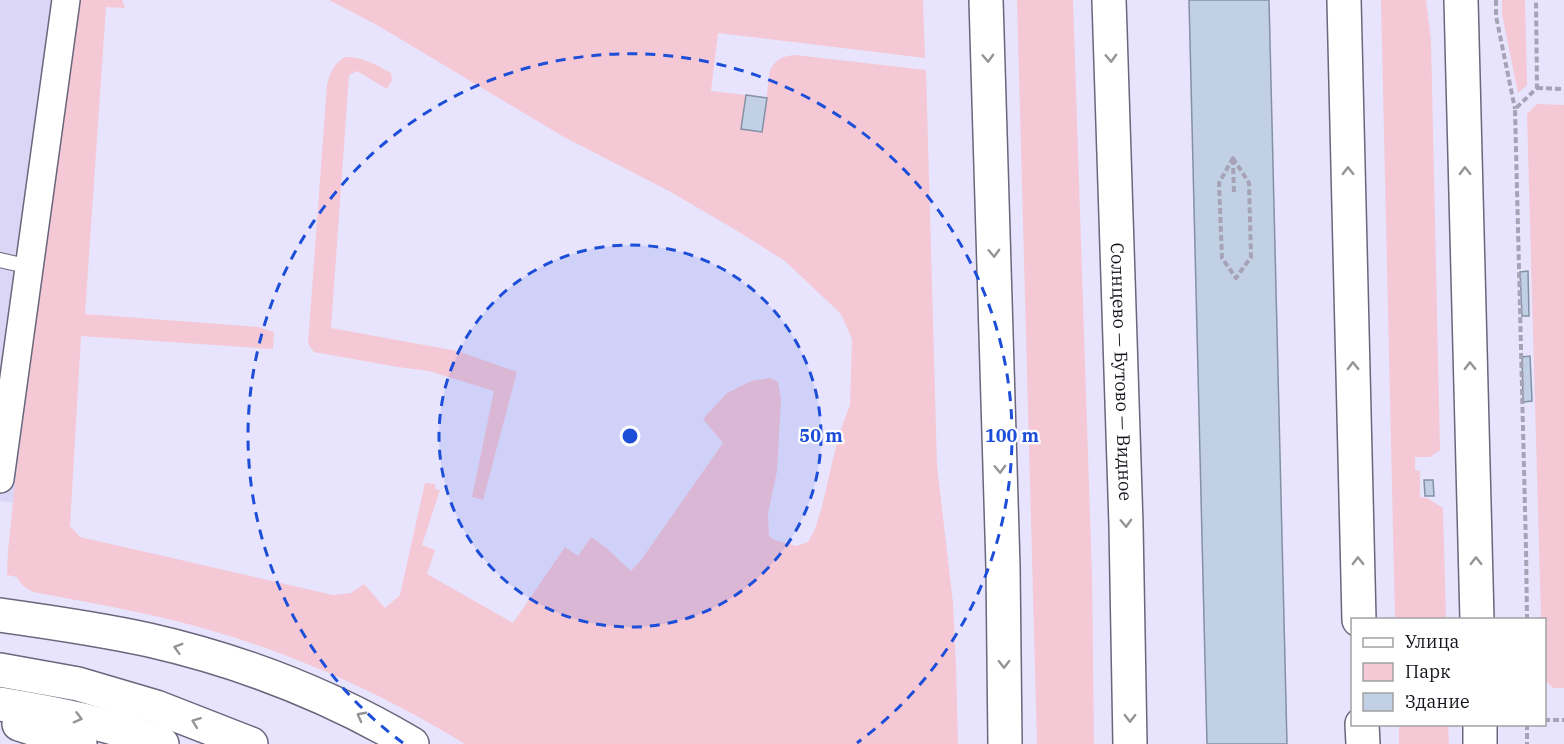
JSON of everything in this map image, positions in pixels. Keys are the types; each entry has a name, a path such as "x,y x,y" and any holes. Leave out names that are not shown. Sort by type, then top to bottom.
{"main road":[{"path":"986,0 1002,544 1005,744"},
{"name":"Солнцево — Бутово — Видное","path":"1109,0 1126,525 1130,744"},
{"path":"1344,0 1359,618"},
{"path":"1461,0 1477,618"},
{"path":"0,615 152,640 217,659 301,688 349,710 412,744"},
{"path":"0,670 78,684 156,707 251,744"},
{"path":"0,704 45,729 80,744"},
{"path":"0,718 45,729 71,716 162,744"},
{"path":"1362,726 1362,744"},
{"path":"1480,726 1480,744"}],"street":[{"path":"0,479 66,0"}],"lane":[{"path":"0,261 30,267"}],"path":[{"path":"1496,0 1496,16 1515,109 1527,618"},
{"path":"1536,0 1537,88"},
{"path":"1515,109 1537,88 1564,88"},
{"path":"1233,158 1249,183 1251,257 1236,278 1222,258 1219,183 1233,158"},
{"path":"1233,158 1234,192"},
{"path":"1546,720 1564,720"},
{"path":"1527,726 1527,744"}],"shaded area":[{"path":"0,0 91,0 22,504 0,501"}],"green space":[{"path":"78,0 122,0 125,8 106,7 85,314 258,327 274,332 273,349 81,336 70,526 80,537 333,595 351,593 364,584 385,608 400,595 425,483 435,484 435,489 440,490 422,545 435,550 427,574 513,623 565,547 578,556 591,537 631,571 723,443 703,419 727,393 751,381 770,378 778,382 781,399 777,471 768,514 769,536 774,540 796,546 808,542 815,529 839,434 850,405 852,339 841,314 785,261 669,191 564,137 377,25 329,0 923,0 925,58 718,33 711,91 746,95 741,129 762,132 770,70 783,57 795,55 926,70 937,466 953,603 958,744 465,744 362,688 289,657 214,631 176,621 33,592 17,577 7,575 15,483"},
{"path":"1017,0 1073,0 1092,576 1094,744 1037,744"},
{"path":"1381,0 1426,0 1431,40 1440,450 1430,457 1415,457 1415,470 1420,471 1420,497 1427,498 1443,508 1446,618 1395,618"},
{"path":"1502,0 1525,0 1527,85 1518,93 1502,14"},
{"path":"345,57 358,58 374,64 391,73 392,80 387,89 357,71 349,75 331,328 457,351 517,372 483,500 472,497 494,391 429,371 314,352 308,344 327,85 333,69"},
{"path":"1537,104 1564,105 1564,688 1553,688 1546,681 1546,618 1541,618 1527,114"},
{"path":"1399,726 1448,726 1449,744 1399,744"}],"building":[{"path":"1189,0 1269,0 1287,744 1207,744"},
{"path":"746,95 767,98 762,132 741,129"},
{"path":"1528,271 1529,316 1522,316 1520,272"},
{"path":"1530,356 1532,401 1523,402 1522,357"},
{"path":"1424,480 1433,480 1434,496 1425,496"}]}
